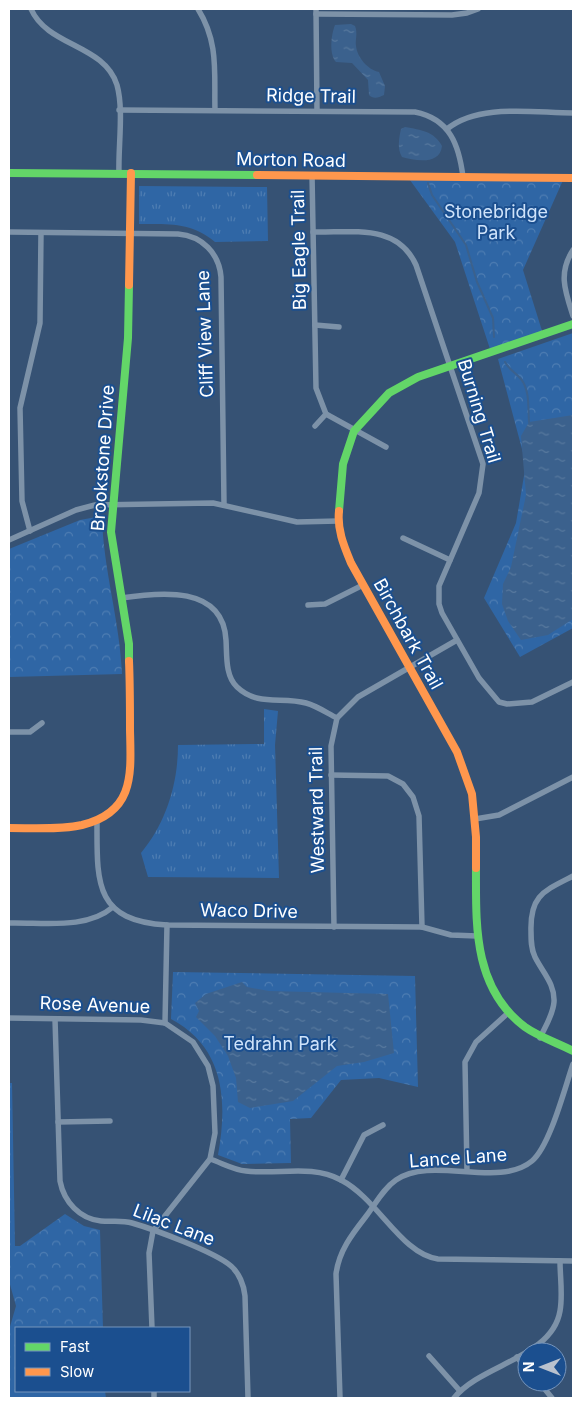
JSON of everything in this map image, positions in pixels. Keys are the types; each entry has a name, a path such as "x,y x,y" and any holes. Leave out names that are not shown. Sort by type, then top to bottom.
{"street":[{"path":"31,9 45,30 106,65 116,83 119,110 119,173"},
{"path":"198,9 209,28 213,41 215,110"},
{"path":"317,111 316,11 412,12 461,15 478,9"},
{"name":"Ridge Trail","path":"119,110 415,112 426,115 447,129 458,149 463,177"},
{"path":"447,129 464,118 485,113 573,113"},
{"name":"Morton Road","path":"9,173 573,178"},
{"name":"Brookstone Drive","path":"97,822 119,803 131,778 130,650 112,541 113,505 128,338 131,174"},
{"name":"Big Eagle Trail","path":"312,175 316,388 326,414"},
{"name":"Cliff View Lane","path":"9,232 188,236 208,246 218,263 221,277 224,504"},
{"name":"Burning Trail","path":"313,232 377,233 389,236 406,247 416,265 480,455 483,474 480,494 439,586 438,595 442,613 481,682 499,702 507,704 532,702 573,682"},
{"path":"30,531 22,502 20,408 40,323 41,233"},
{"path":"573,250 565,264 563,278 573,316"},
{"name":"Birchbark Trail","path":"573,324 418,377 395,389 354,431 343,464 338,521 345,552 466,768 474,798 477,936 484,975 493,993 508,1013 540,1038 573,1051"},
{"name":"Big Eagle Trail","path":"315,325 339,326"},
{"path":"315,426 326,414 386,447"},
{"path":"9,540 84,507 113,505 224,504 297,522 338,521"},
{"path":"403,538 450,560"},
{"path":"308,606 325,604 363,585"},
{"path":"121,598 180,594 202,600 221,620 226,638 227,665 236,687 260,700 305,703 337,718 358,697 457,640"},
{"name":"Westward Trail","path":"334,926 331,739 337,718"},
{"path":"9,732 30,732 42,723"},
{"path":"331,775 388,776 403,784 414,797 419,816 422,927"},
{"path":"475,819 499,815 573,777"},
{"path":"9,828 75,826 97,822"},
{"name":"Waco Drive","path":"97,822 98,876 102,890 113,906 128,918 138,922 167,925 422,927 451,935 477,936"},
{"path":"540,1038 551,1015 554,1001 552,985 532,950 530,916 532,905 537,898 553,886 573,876"},
{"path":"9,923 88,921 105,913 113,906"},
{"path":"165,1023 167,925"},
{"path":"467,1171 465,1062 476,1042 508,1013"},
{"name":"Rose Avenue","path":"9,1018 141,1020 165,1023 193,1042 211,1074 214,1133 210,1159 153,1231 149,1253 152,1327"},
{"name":"Lilac Lane","path":"55,1019 60,1181 63,1192 72,1207 91,1219 126,1221 221,1259 232,1267 239,1276 245,1296 248,1398"},
{"name":"Lance Lane","path":"340,1398 337,1268 346,1244 386,1189 405,1175 425,1172 513,1170 528,1164 536,1158 546,1142 573,1064"},
{"path":"58,1122 110,1121"},
{"path":"341,1180 364,1135 383,1126"},
{"path":"210,1159 245,1171 306,1171 341,1180 358,1190 374,1205 412,1249 438,1260 573,1261"},
{"path":"541,1342 556,1322 561,1301 560,1261"},
{"path":"429,1356 460,1391"},
{"path":"454,1398 476,1379 517,1357"}],"green space":[{"name":"Stonebridge Park","path":"407,176 564,178 523,270 543,334 491,352 455,242"},
{"path":"139,186 267,187 268,241 215,242 206,235 188,228 170,224 139,224"},
{"path":"573,333 573,628 520,657 484,598 516,523 526,464 498,359"},
{"path":"102,516 105,556 121,654 122,674 9,677 9,549 80,520"},
{"path":"264,709 278,711 275,745 279,878 148,877 141,853 157,829 169,802 176,774 178,745 264,744"},
{"name":"Tedrahn Park","path":"173,972 415,976 418,1087 379,1078 341,1080 311,1118 290,1119 291,1163 242,1164 218,1155 222,1114 218,1077 212,1060 202,1044 189,1031 171,1019"},
{"path":"9,1083 12,1083 15,1246 20,1246 65,1214 84,1226 100,1230 103,1327 15,1327 15,1392 105,1392 106,1398 9,1398 9,1330 16,1306 9,1281"}],"water":[{"path":"351,24 356,29 358,54 367,66 379,72 385,86 384,95 382,96 374,98 369,95 368,80 352,63 336,62 334,59 331,44 335,25"},
{"path":"405,127 422,130 435,137 442,146 437,156 426,160 402,157 399,151 399,140 401,129"},
{"path":"573,415 573,619 548,635 521,640 508,621 502,604 503,584 511,567 526,495 521,436 529,422"},
{"path":"242,982 247,987 269,991 388,994 394,1053 364,1062 337,1066 293,1101 250,1108 238,1102 236,1078 228,1056 215,1036 196,1017 199,1011 195,1003 206,994"}],"waterway":[{"path":"428,183 432,195 466,245 477,282 493,318 494,337"},
{"path":"505,362 524,383 528,400 529,422"}],"traffic: fast":[{"path":"9,173 257,175"},
{"path":"129,285 128,338 111,532 129,644 129,661"},
{"path":"339,511 343,464 354,431 389,393 418,377 573,324"},
{"path":"476,868 476,911 481,954 495,994 508,1011 525,1027 573,1051"}],"traffic: slow":[{"path":"129,285 131,173"},
{"path":"257,175 573,178"},
{"path":"339,511 340,531 351,563 457,752 472,794 476,837 476,868"},
{"path":"9,828 55,828 82,825 99,819 112,811 121,801 126,789 130,762 129,661"}]}
